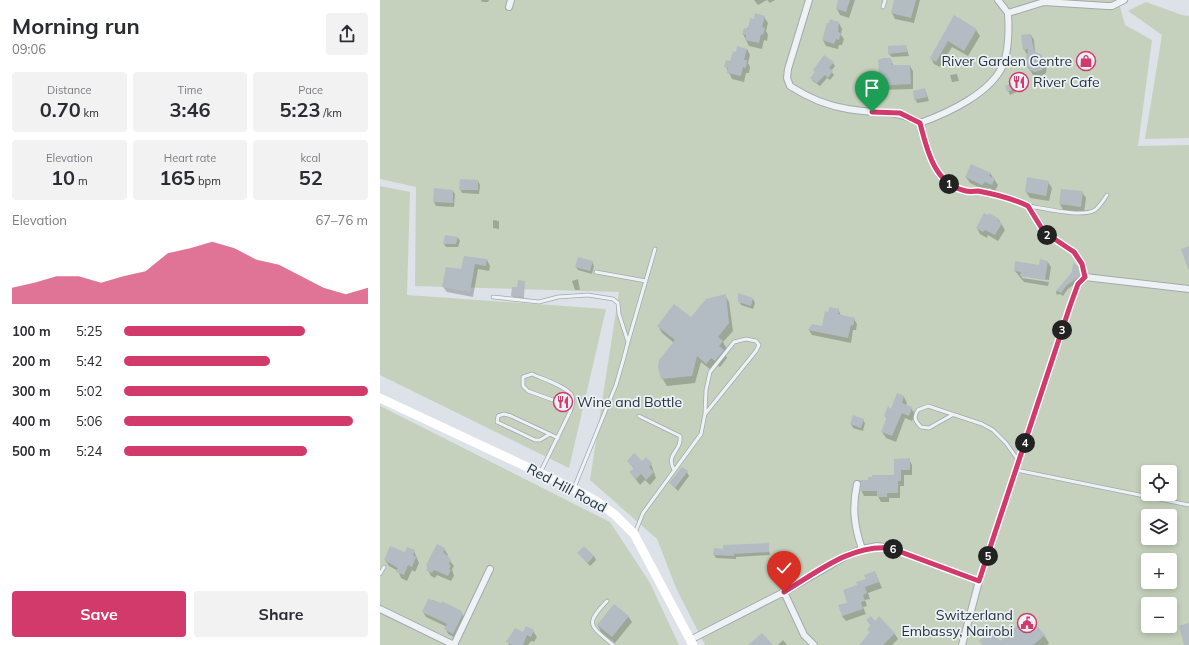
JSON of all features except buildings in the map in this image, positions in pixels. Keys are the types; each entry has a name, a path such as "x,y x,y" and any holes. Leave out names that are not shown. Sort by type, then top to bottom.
{"main road":[{"name":"Red Hill Road","path":"380,398 574,489 598,502 628,526 634,534 689,643"}],"street":[{"path":"509,7 511,0"},
{"path":"809,0 788,69 787,78 790,86 831,105 848,109 900,113 920,123 940,116 967,101 982,90 1002,67 1005,58 1008,13 998,0"},
{"path":"1008,13 1044,2 1112,6 1123,1"},
{"path":"920,123 930,157 942,177 950,185 959,189 986,193 1028,206 1044,232 1069,247 1078,257 1085,277"},
{"path":"1085,277 1189,290"},
{"path":"962,645 979,581 1070,306 1078,284 1085,277"},
{"path":"857,484 854,511 855,530 862,549"},
{"path":"689,643 784,592 848,555 862,549 877,546 890,548 979,581"},
{"path":"380,609 454,645 490,569"},
{"path":"784,592 804,635 814,645"}],"lane":[{"path":"883,7 885,0"},
{"path":"1028,206 1082,214 1093,210 1101,204 1107,195"},
{"path":"574,489 616,385 655,249"},
{"path":"596,272 646,281"},
{"path":"493,297 539,302 558,297 588,295 613,299 618,303 619,314 628,342"},
{"path":"634,534 639,519 700,434 705,414 706,390 710,372 734,342 746,339 756,341 758,344 756,351 705,414"},
{"path":"540,473 572,407 572,396 568,390 532,374 523,377 523,386 528,391 572,407"},
{"path":"952,415 929,428 921,427 915,421 915,414 923,407 939,409 952,415 982,424 993,430 1006,442 1019,461"},
{"path":"550,434 540,440 535,440 497,422 498,416 504,414 550,434 558,438"},
{"path":"639,416 680,436 681,442 671,458 670,463 674,470"},
{"path":"1016,470 1189,505"},
{"path":"380,574 384,566"},
{"path":"607,601 592,616 591,622 593,628 613,645"}],"green space":[{"path":"380,0 1118,0 1125,25 1152,40 1138,146 1189,145 1189,645 705,645 676,588 657,539 590,480 619,292 415,286 416,187 380,179"},
{"path":"1146,2 1182,15 1189,16 1189,138 1145,139 1162,35 1128,11"},
{"path":"380,186 410,192 407,295 606,309 569,468 380,375"},
{"path":"380,406 610,522 650,583 679,645 380,645"}],"place":[{"name":"River Garden Centre","path":"1086,61"},
{"name":"River Cafe","path":"1019,82"},
{"name":"Wine and Bottle","path":"563,402"},
{"name":"Switzerland Embassy, Nairobi","path":"1027,623"}],"route":[{"path":"784,592 848,555 862,549 877,546 890,548 979,581 1070,306 1078,284 1085,277 1082,264 1074,252 1063,243 1048,236 1044,232 1035,219 1032,210 1028,206 986,193 959,189 950,185 942,177 930,157 920,123 911,117 900,113 872,112"}]}
